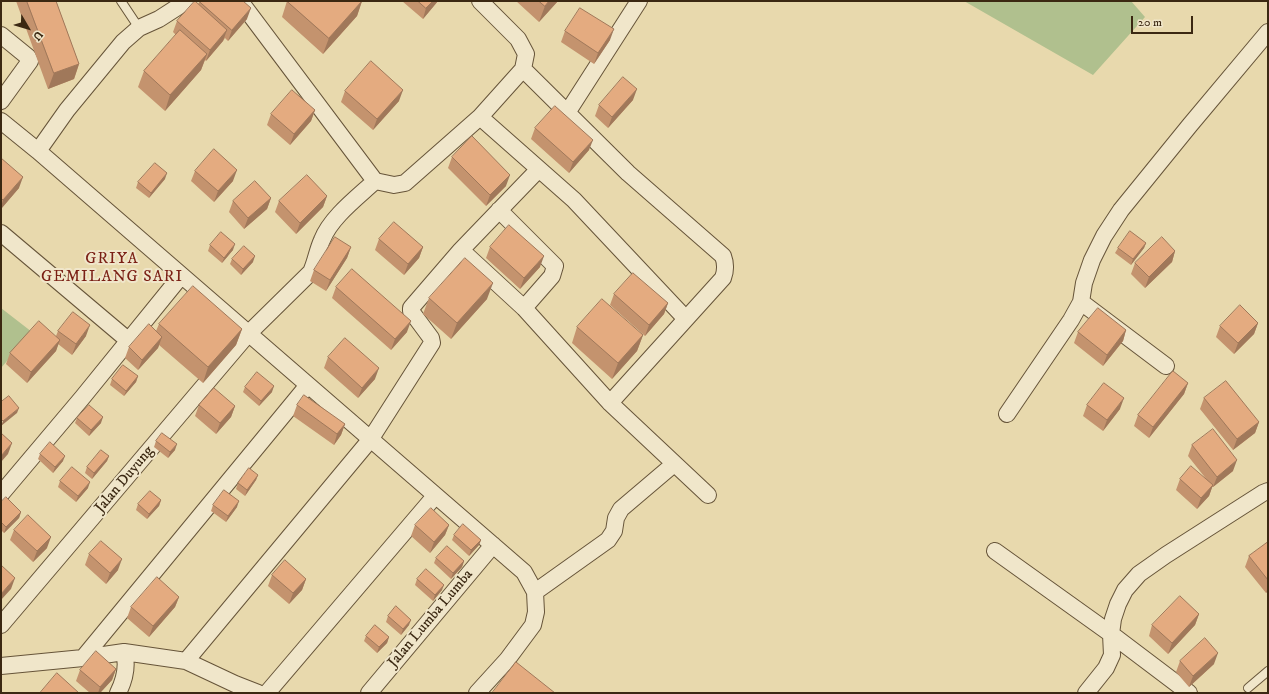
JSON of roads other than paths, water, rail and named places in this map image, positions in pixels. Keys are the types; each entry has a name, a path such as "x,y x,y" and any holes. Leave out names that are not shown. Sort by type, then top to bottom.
{"street":[{"path":"38,151 67,110 123,42 139,28 159,20 187,1"},
{"path":"240,1 375,181 394,185 405,183 480,117 523,69 526,54 518,39 480,1"},
{"path":"567,113 639,1"},
{"path":"1007,414 1071,320 1080,302 1084,283 1092,260 1104,236 1121,210 1268,32"},
{"path":"1,35 28,57 30,62 1,102"},
{"path":"523,69 628,173 723,256 726,266 723,278 610,403"},
{"path":"480,117 574,200 686,319"},
{"path":"1,121 38,151 524,572 535,592 536,612 533,625 513,664 477,693"},
{"path":"186,661 370,440 432,343 431,338 411,311 411,308 461,250 539,169"},
{"name":"Jalan Duyung","path":"1,625 248,334 311,272 327,229 338,216 375,181"},
{"path":"499,210 555,266 552,276 524,308"},
{"path":"1,233 129,341"},
{"path":"461,250 524,308 610,403 708,495"},
{"path":"1,494 129,341 181,276"},
{"path":"1080,302 1166,366"},
{"path":"83,658 308,385"},
{"path":"535,592 608,540 614,531 616,518 621,509 674,464"},
{"path":"1086,693 1106,668 1112,655 1113,619 1118,604 1125,590 1139,574 1166,554 1266,495"},
{"path":"267,693 435,496"},
{"name":"Jalan Lumba Lumba","path":"369,693 493,545"},
{"path":"995,551 1112,634 1189,693"},
{"path":"1,666 83,658 126,662 186,661 233,686 258,693"},
{"path":"118,693 126,662"}],"lane":[{"path":"121,1 139,28"},
{"path":"1248,688 1268,671"}],"district":[{"name":"GRIYA GEMILANG SARI","path":"112,269"}]}
